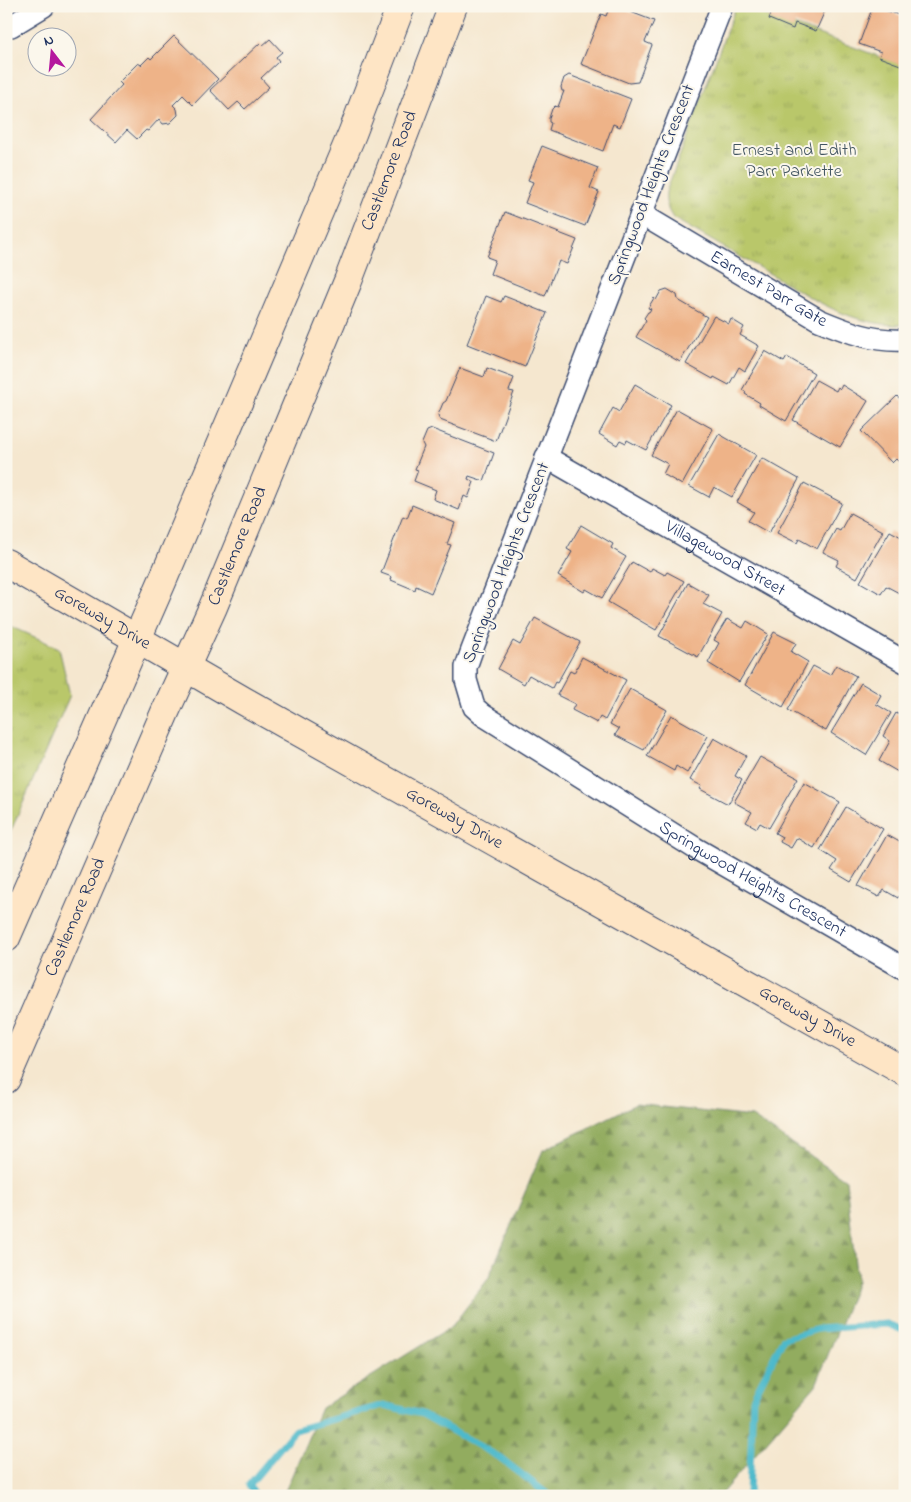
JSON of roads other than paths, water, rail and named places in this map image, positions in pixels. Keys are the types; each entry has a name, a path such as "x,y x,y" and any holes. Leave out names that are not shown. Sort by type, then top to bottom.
{"main road":[{"path":"6,938 162,582 352,134 401,6"},
{"name":"Castlemore Road","path":"6,1079 213,607 348,281 453,6"},
{"name":"Goreway Drive","path":"6,563 252,706 905,1072"}],"street":[{"path":"6,26 11,26 44,6"},
{"name":"Springwood Heights Crescent","path":"722,6 466,667 466,680 474,707 483,716 696,848 905,969"},
{"name":"Earnest Parr Gate","path":"641,214 819,320 867,337 892,341 905,340"},
{"name":"Villagewood Street","path":"546,457 905,662"}],"waterway":[{"path":"747,1496 749,1493 753,1399 783,1339 818,1329 887,1324 905,1331"},
{"path":"256,1496 249,1485 295,1430 383,1405 422,1414 499,1457 550,1496"}],"park label":[{"name":"Ernest and Edith Parr Parkette","path":"794,161"}]}
